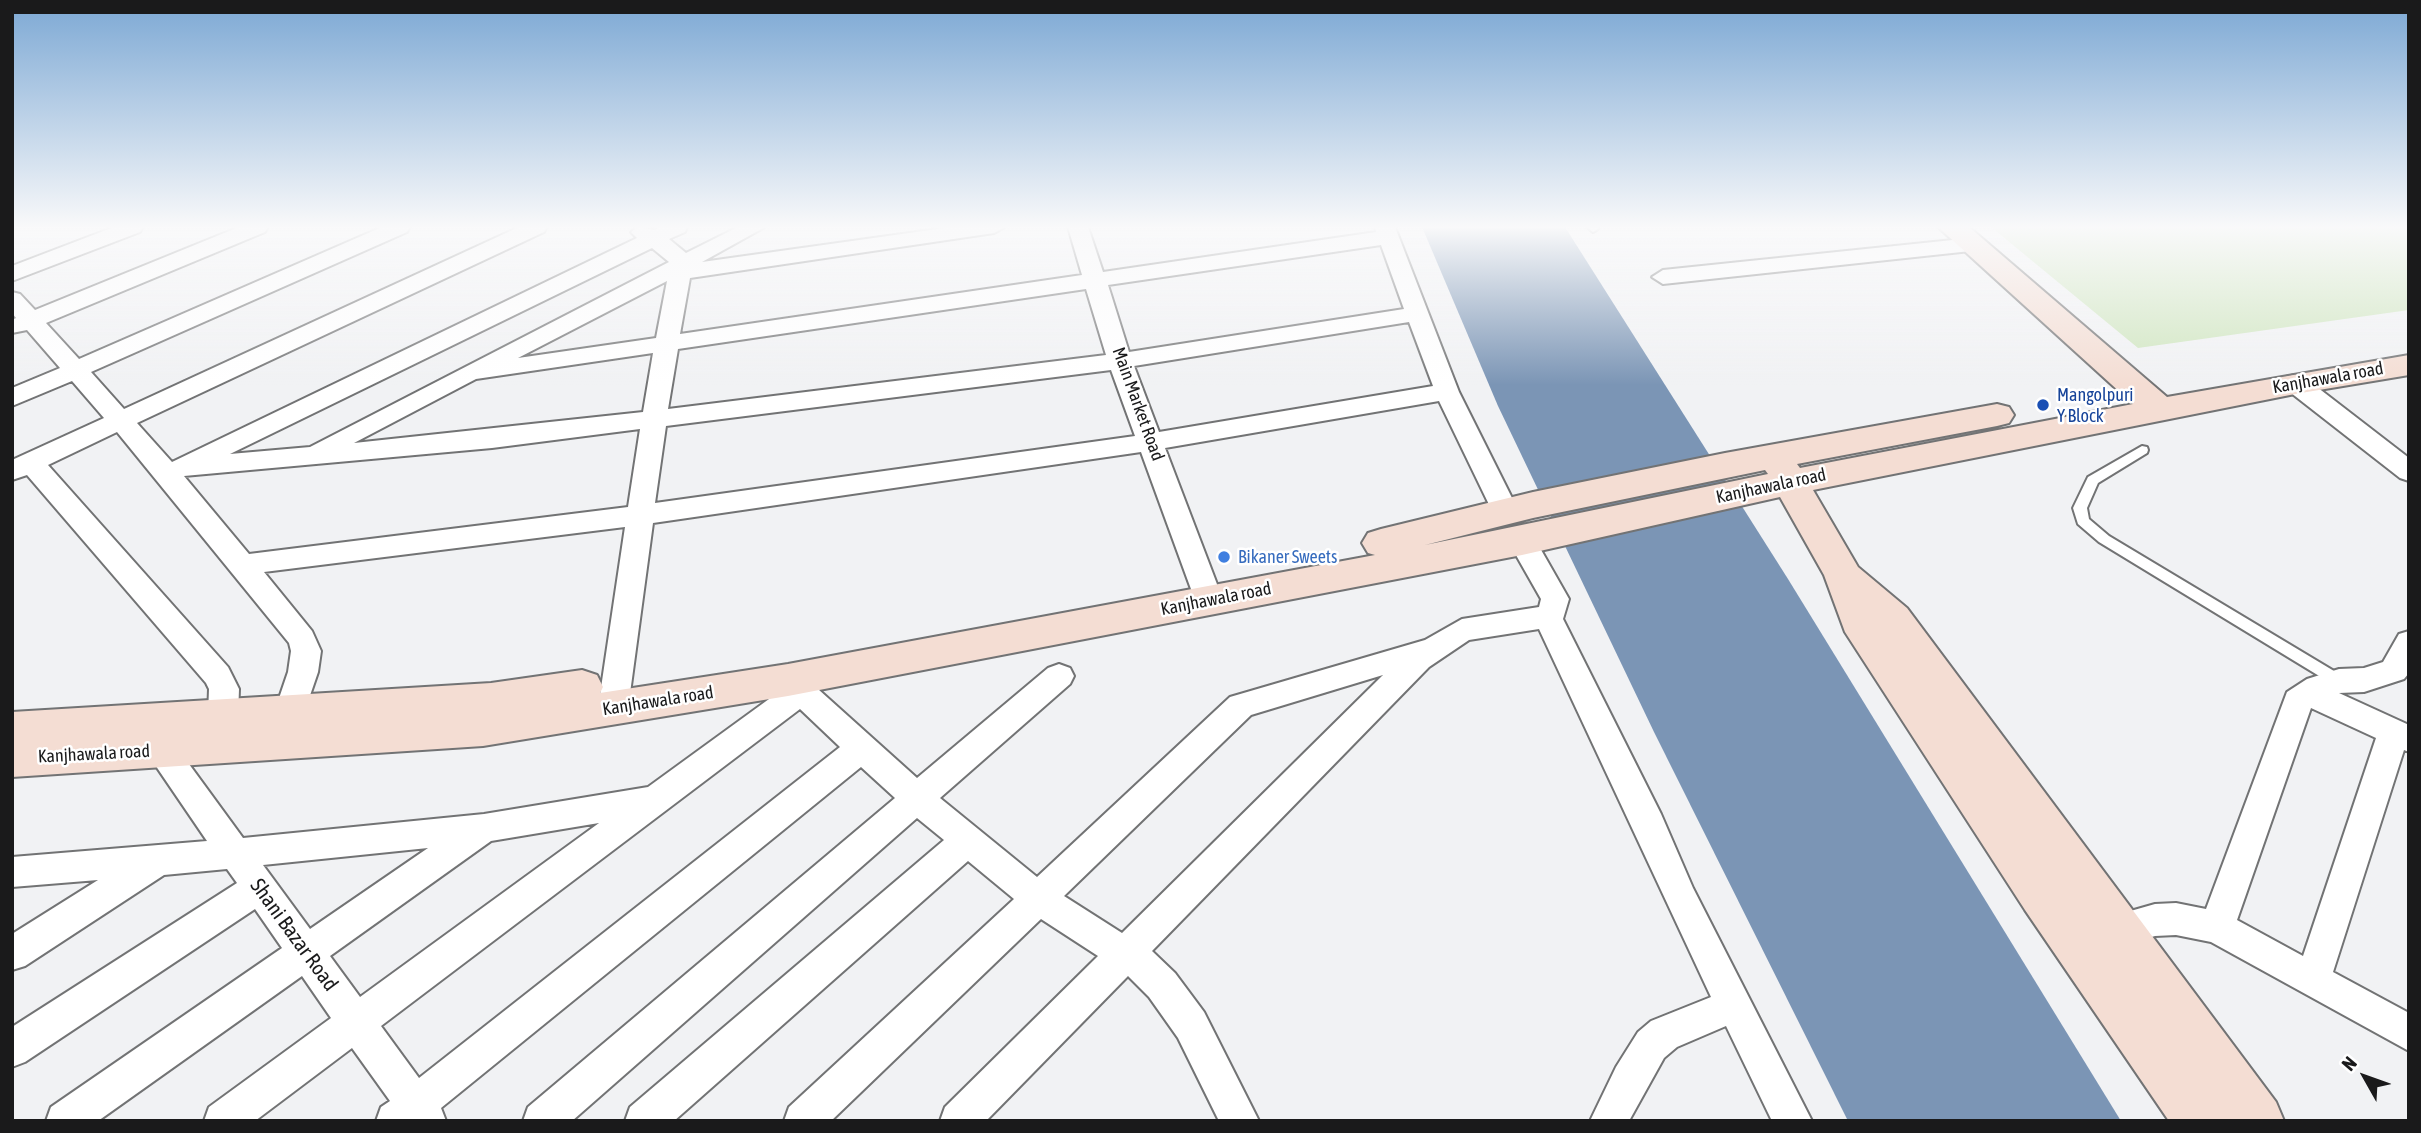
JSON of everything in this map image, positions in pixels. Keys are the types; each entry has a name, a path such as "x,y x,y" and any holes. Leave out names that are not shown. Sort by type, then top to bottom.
{"main road":[{"path":"2012,280 2149,399"},
{"name":"Kanjhawala road","path":"12,758 171,734 223,716 795,686 1207,590 1734,478 2149,399 2409,338"},
{"name":"Kanjhawala road","path":"2149,399 2295,383 2409,365"},
{"path":"1783,469 1843,575 1859,621 2076,943 2200,1121"},
{"path":"1843,575 1893,619 2257,1121"},
{"name":"Kanjhawala road","path":"12,729 171,734 482,729 615,695 791,656 1207,590"}],"street":[{"path":"22,324 129,280"},
{"path":"12,398 280,280"},
{"path":"223,716 224,689 217,676 21,467 422,280"},
{"path":"174,470 550,280"},
{"path":"309,455 467,373 657,280"},
{"path":"615,695 654,418 679,280"},
{"path":"467,373 1090,280"},
{"name":"Main Market Road","path":"1096,280 1121,361 1207,590"},
{"path":"959,1121 1418,659 1462,631 1548,617 1554,610 1555,599 1526,524 1447,392 1405,280"},
{"path":"12,299 22,324 76,370 117,421 174,470 242,565 302,639 306,651 289,713"},
{"path":"174,470 492,439 1121,361 1418,314"},
{"path":"2295,383 2409,472"},
{"path":"242,565 641,515 1152,442 1447,392"},
{"path":"1548,617 1734,1005 1793,1121"},
{"path":"2217,927 2298,701 2324,687 2395,682 2393,671 2404,657 2409,642"},
{"path":"803,1121 1241,706 1438,647"},
{"path":"542,1121 1059,676"},
{"path":"223,1121 657,800 795,686 918,799 1038,898 1145,967 1163,985 1191,1025 1240,1121"},
{"path":"2313,979 2401,735 2324,687"},
{"name":"Shani Bazar Road","path":"171,734 234,853 356,1021 412,1115"},
{"path":"412,1115 863,747"},
{"path":"12,872 159,861 484,828 657,800"},
{"path":"65,1121 484,828"},
{"path":"644,1121 968,840"},
{"path":"12,954 159,861"},
{"path":"12,1049 260,887"},
{"path":"2076,943 2155,920 2176,919 2217,927 2409,1033"},
{"path":"1609,1121 1629,1080 1651,1045 1664,1034 1734,1005"}],"lane":[{"path":"2142,450 2093,480 2080,508 2082,521 2104,539 2324,687"}],"green space":[{"path":"2055,280 2409,280 2409,310 2138,348"}],"water":[{"path":"1444,280 1598,280 1788,579 2121,1121 1848,1121 1654,732 1498,406"}],"place":[{"name":"Mangolpuri Y Block","path":"2043,405"},
{"name":"Bikaner Sweets","path":"1224,557"}]}
